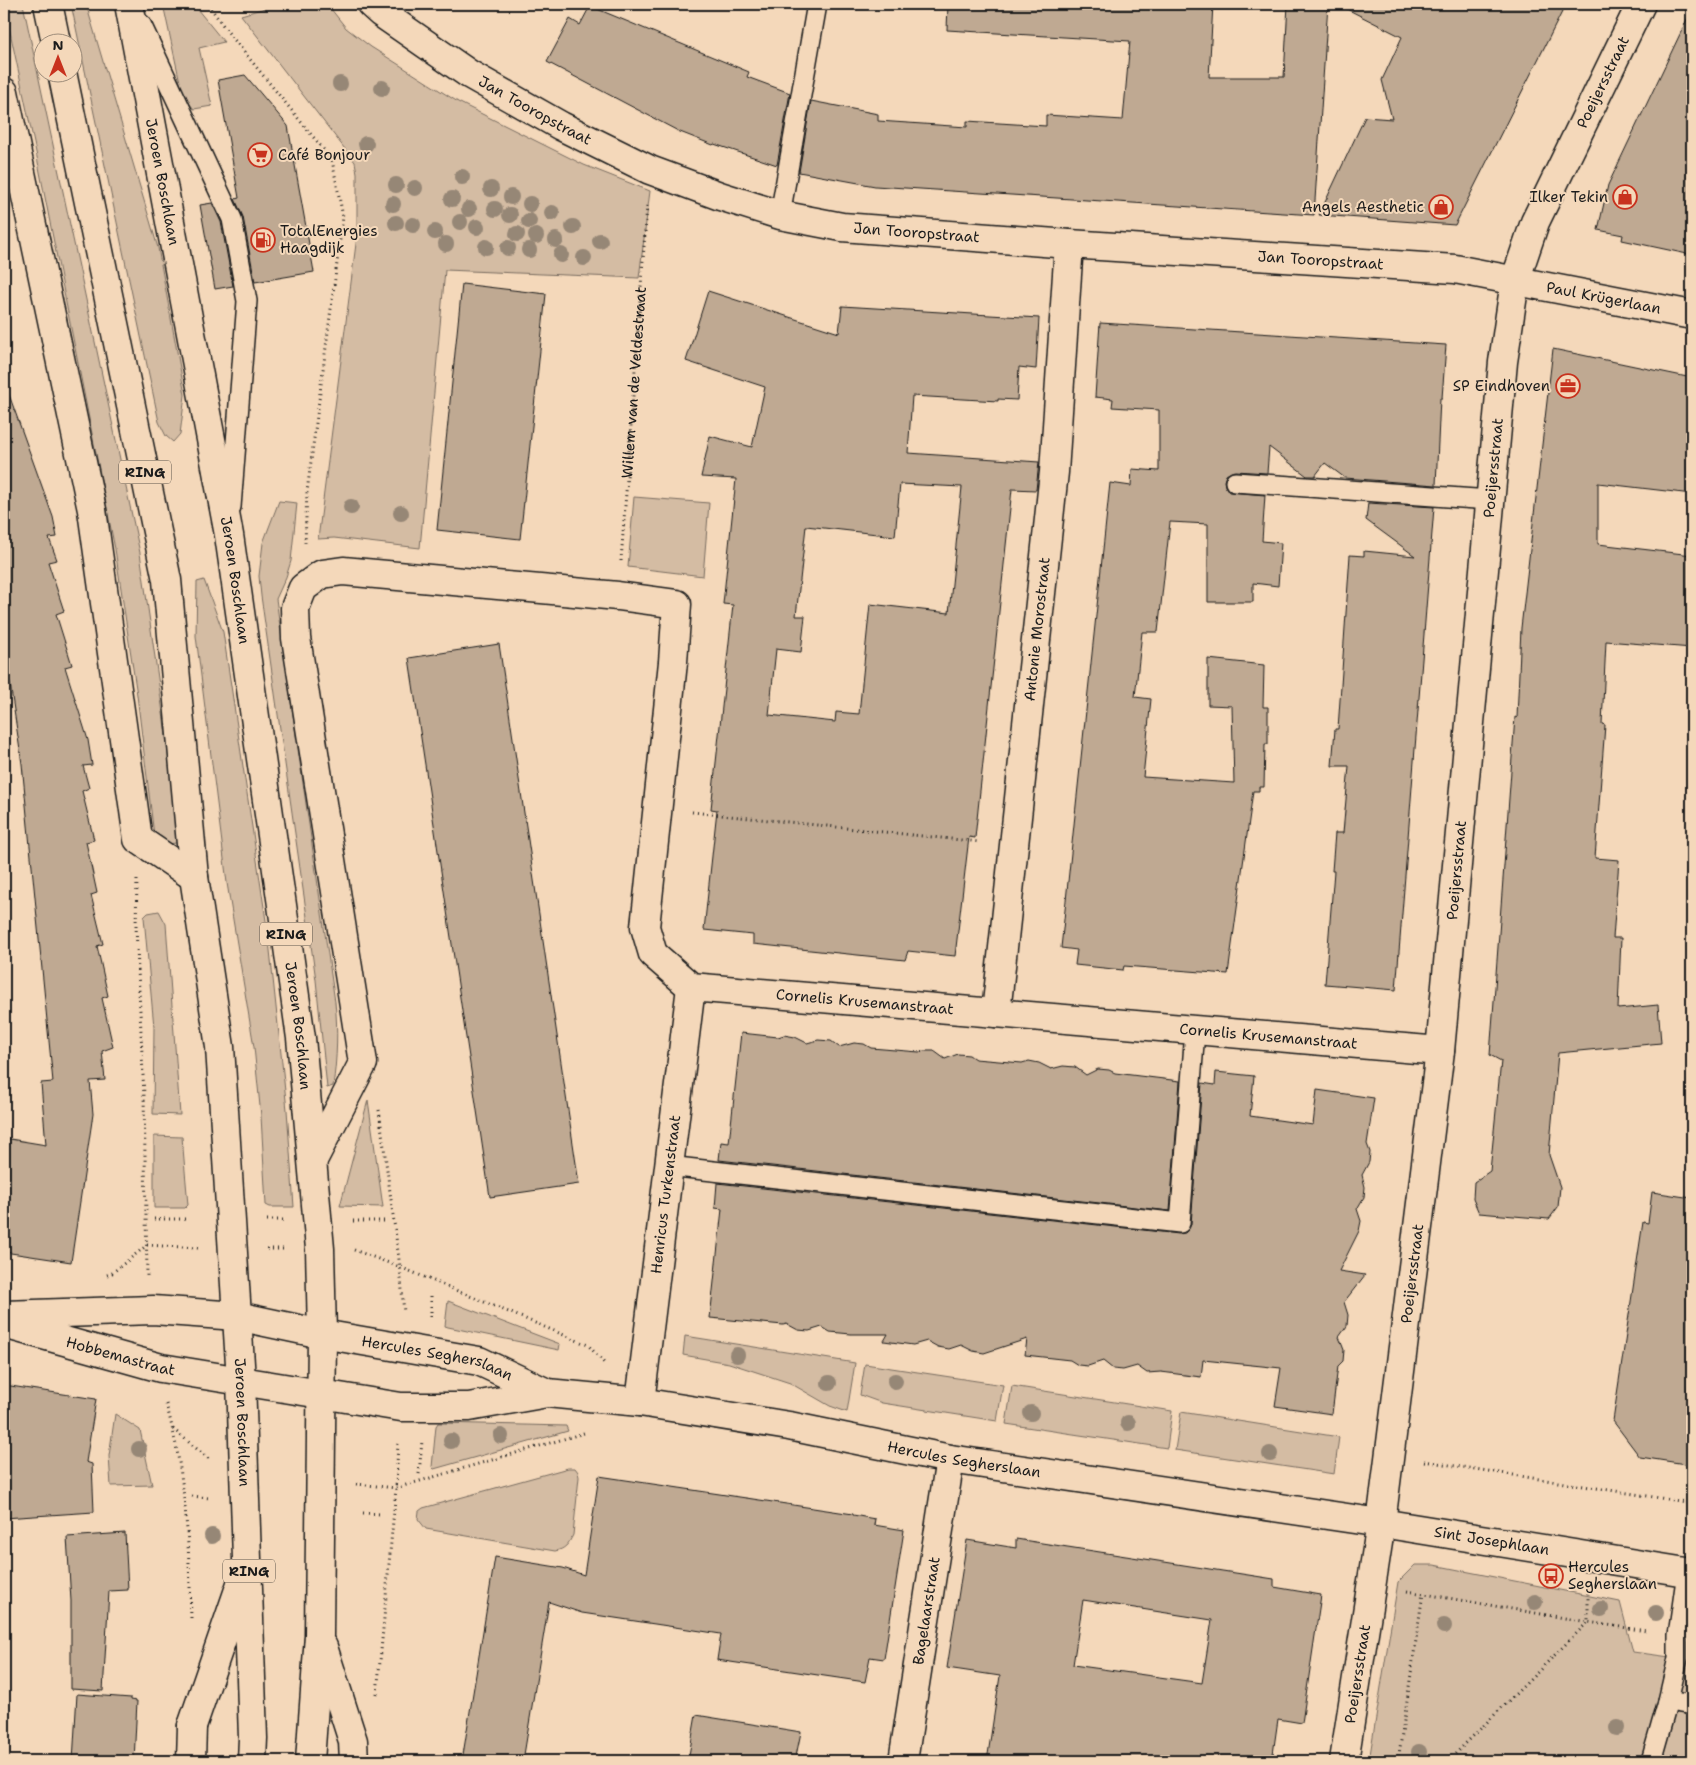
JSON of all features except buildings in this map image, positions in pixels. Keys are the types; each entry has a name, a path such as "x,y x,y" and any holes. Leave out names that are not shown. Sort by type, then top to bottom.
{"street":[{"path":"48,4 54,32"},
{"name":"Jeroen Boschlaan","path":"130,4 229,535 301,1038 320,1249 323,1393 319,1635 310,1761"},
{"name":"Jan Tooropstraat","path":"371,4 381,13 469,74 561,126 650,170 720,196 780,215 842,228 1455,269 1514,281"},
{"name":"Poeijersstraat","path":"1344,1761 1381,1523 1440,1051 1503,362 1514,281 1536,222 1641,4"},
{"name":"Jeroen Boschlaan","path":"64,82 167,580 194,877 220,1047 241,1380 248,1562 252,1761"},
{"path":"4,92 92,510 138,839 194,877"},
{"name":"Antonie Morostraat","path":"996,1013 1054,472 1069,244"},
{"name":"Paul Krügerlaan","path":"1514,281 1692,315"},
{"path":"313,1160 363,1063 296,638 295,608 303,588 322,574 342,571 618,596 677,604 673,662 644,927 653,954 690,987"},
{"name":"Cornelis Krusemanstraat","path":"690,987 1440,1051"},
{"name":"Henricus Turkenstraat","path":"640,1402 690,987"},
{"name":"Hobbemastraat","path":"4,1315 153,1310 237,1316 322,1334"},
{"name":"Hobbemastraat","path":"4,1324 161,1368 323,1393"},
{"name":"Hercules Segherslaan","path":"322,1334 479,1361 547,1393"},
{"name":"Hercules Segherslaan","path":"323,1393 401,1407 469,1407 547,1393 640,1402 789,1426 950,1459 1381,1523"},
{"name":"Bagelaarstraat","path":"903,1761 950,1459"},
{"name":"Sint Josephlaan","path":"1381,1523 1690,1573"},
{"path":"191,1761 192,1726 248,1562"},
{"path":"319,1635 352,1741 354,1761"}],"lane":[{"path":"130,4 232,219 247,301 229,535"},
{"path":"780,215 817,4"},
{"path":"1235,482 1490,500"},
{"path":"668,1166 1180,1223 1194,1031"},
{"path":"1651,1761 1678,1658 1678,1635 1690,1573"},
{"path":"1668,1701 1692,1704"}],"path":[{"path":"208,4 227,31 332,160 343,218 307,492 303,588"},
{"name":"Willem van de Veldestraat","path":"618,596 650,170"},
{"path":"657,808 1014,846"},
{"path":"136,926 144,1096 148,1277"},
{"path":"363,1063 378,1099 400,1267 404,1316"},
{"path":"154,1219 186,1219"},
{"path":"347,1221 385,1221"},
{"path":"112,1273 147,1246 173,1248"},
{"path":"351,1249 400,1267 588,1345"},
{"path":"430,1323 431,1292"},
{"path":"166,1403 173,1429 183,1496 189,1558 191,1626"},
{"path":"173,1429 209,1460"},
{"path":"367,1485 396,1488 586,1433"},
{"path":"420,1474 423,1435"},
{"path":"376,1699 396,1488 398,1437"},
{"path":"1390,1456 1692,1503"},
{"path":"363,1512 381,1514"},
{"path":"1448,1761 1588,1622 1587,1557"},
{"path":"1372,1586 1678,1635"},
{"path":"1398,1761 1423,1594"}],"shaded area":[{"path":"4,4 23,4 32,46 32,82 40,82 140,553 164,720 178,839 176,843 158,845 154,835 137,695 115,549 37,157"},
{"path":"71,4 86,4 158,248 185,395 180,434 173,442 166,436 159,422 82,56 82,32 77,32"},
{"path":"163,4 193,4 224,42 199,48 212,106 194,109 183,96"},
{"path":"279,4 327,4 346,28 371,47 458,102 584,165 650,191 639,278 445,270 420,548 334,538 318,539 357,236 357,173 355,162 241,15"},
{"path":"634,497 709,503 703,576 628,567"},
{"path":"279,501 297,503 291,561 276,599 335,1002 337,1034 335,1065 333,1086 327,1088 316,980 259,576 263,543"},
{"path":"204,580 223,632 269,941 287,1110 294,1207 270,1207 266,1205 261,1116 254,1047 227,883 196,636 197,582"},
{"path":"159,911 166,924 180,1115 153,1114 154,1027 144,917 148,913"},
{"path":"368,1100 383,1207 340,1206"},
{"path":"154,1136 182,1137 188,1205 185,1208 154,1208"},
{"path":"448,1301 560,1344 559,1350 445,1326"},
{"path":"685,1336 855,1363 847,1412 830,1406 790,1383 729,1363 683,1355"},
{"path":"865,1364 1003,1385 997,1421 882,1403 860,1395"},
{"path":"1012,1386 1172,1411 1167,1448 1006,1424"},
{"path":"1181,1412 1339,1437 1334,1474 1175,1450"},
{"path":"115,1414 140,1430 152,1485 111,1486 109,1456"},
{"path":"438,1423 566,1426 568,1431 434,1469 432,1467 436,1426"},
{"path":"568,1468 575,1468 579,1477 573,1535 566,1546 561,1549 555,1551 426,1529 418,1519 419,1511 423,1508"},
{"path":"1415,1565 1434,1565 1620,1602 1633,1652 1692,1660 1692,1761 1369,1761 1398,1582"}],"place":[{"name":"Café Bonjour","path":"260,155"},
{"name":"Ilker Tekin","path":"1625,197"},
{"name":"Angels Aesthetic","path":"1441,207"},
{"name":"TotalEnergies Haagdijk","path":"263,240"},
{"name":"SP Eindhoven","path":"1568,386"},
{"name":"Hercules Segherslaan","path":"1551,1576"}]}
